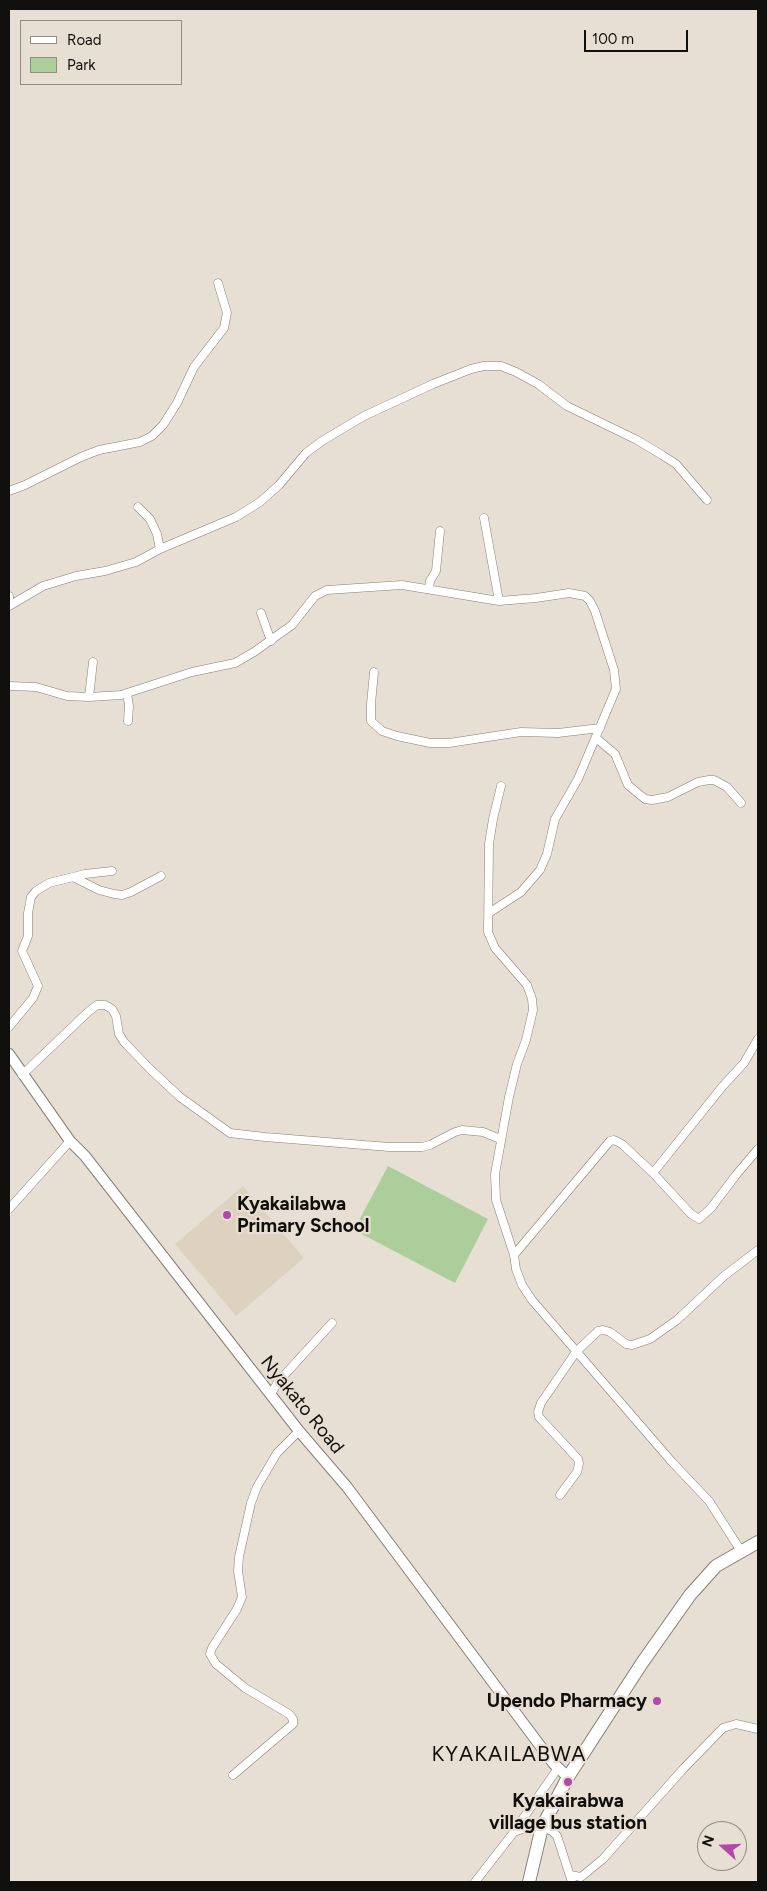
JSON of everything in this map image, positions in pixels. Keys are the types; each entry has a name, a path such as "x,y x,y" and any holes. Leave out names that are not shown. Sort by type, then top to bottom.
{"highway":[{"path":"529,1882 542,1827 568,1777 642,1662 690,1595 716,1566 758,1542"}],"street":[{"path":"9,491 99,450 140,442 152,436 163,425 177,402 194,367 224,328 227,314 218,283"},
{"path":"9,606 43,586 136,562 160,549 236,517 260,502 279,485 306,452 322,441 364,416 433,384 484,366 501,366 516,372 538,384 567,406 662,454 676,464 707,500"},
{"path":"138,508 150,519 160,549"},
{"path":"484,518 499,600"},
{"path":"429,589 430,581 436,570 440,531"},
{"path":"9,686 36,687 67,696 89,698 127,693 192,672 235,663 271,641 292,625 320,592 350,588 402,586 429,589 472,598 499,600 536,598 569,593 585,596 595,611 616,679 614,695 578,779 555,819 547,854 540,870 521,892 489,913"},
{"path":"261,613 271,641"},
{"path":"89,698 93,662"},
{"path":"374,672 370,704 371,720 382,731 397,736 430,743 521,732 558,733 600,728"},
{"path":"127,693 129,706 128,721"},
{"path":"596,738 615,754 628,785 644,799 652,800 668,797 698,782 714,780 727,787 741,803"},
{"path":"502,786 493,819 489,844 488,932 495,948 527,984 533,1010 526,1040 517,1064 500,1139 495,1174 496,1200 522,1285 532,1300 576,1352 709,1501 741,1551"},
{"path":"9,1027 33,998 38,986 22,951 28,936 28,913 31,897 36,891 49,883 112,871"},
{"path":"73,877 99,890 122,894 130,892 161,876"},
{"path":"22,1075 88,1012 97,1006 105,1005 112,1009 116,1016 119,1034 124,1042 150,1070 180,1097 230,1133 389,1147 422,1147 462,1130 483,1132 500,1139"},
{"path":"653,1173 722,1087 744,1063 758,1038"},
{"name":"Nyakato Road","path":"9,1054 70,1141 85,1156 299,1431 348,1487 553,1763 568,1777"},
{"path":"9,1209 70,1141"},
{"path":"514,1255 610,1141 618,1141 653,1173 690,1214 699,1219 711,1208 758,1149"},
{"path":"560,1495 577,1472 580,1464 578,1459 539,1417 538,1412 541,1403 576,1352 598,1330 604,1330 632,1346 650,1339 677,1320 724,1276 758,1250"},
{"path":"271,1394 278,1382 332,1323"},
{"path":"233,1775 293,1724 293,1719 289,1714 246,1688 216,1664 210,1654 237,1609 242,1597 238,1571 239,1556 249,1511 257,1488 277,1453 299,1431"},
{"path":"514,1832 526,1826 542,1827 552,1831 556,1836 571,1879 581,1877 603,1859 684,1768 723,1728 736,1724 758,1729"},
{"path":"475,1882 514,1832 558,1768"}],"shaded area":[{"name":"Kyakailabwa Primary School","path":"243,1186 304,1258 236,1316 175,1244"}],"green space":[{"path":"388,1166 488,1219 455,1283 354,1230"}],"place":[{"name":"Kyakailabwa Primary School","path":"227,1215"},
{"name":"Upendo Pharmacy","path":"657,1701"},
{"name":"Kyakairabwa village bus station","path":"568,1782"}],"district":[{"name":"KYAKAILABWA","path":"509,1755"}]}
